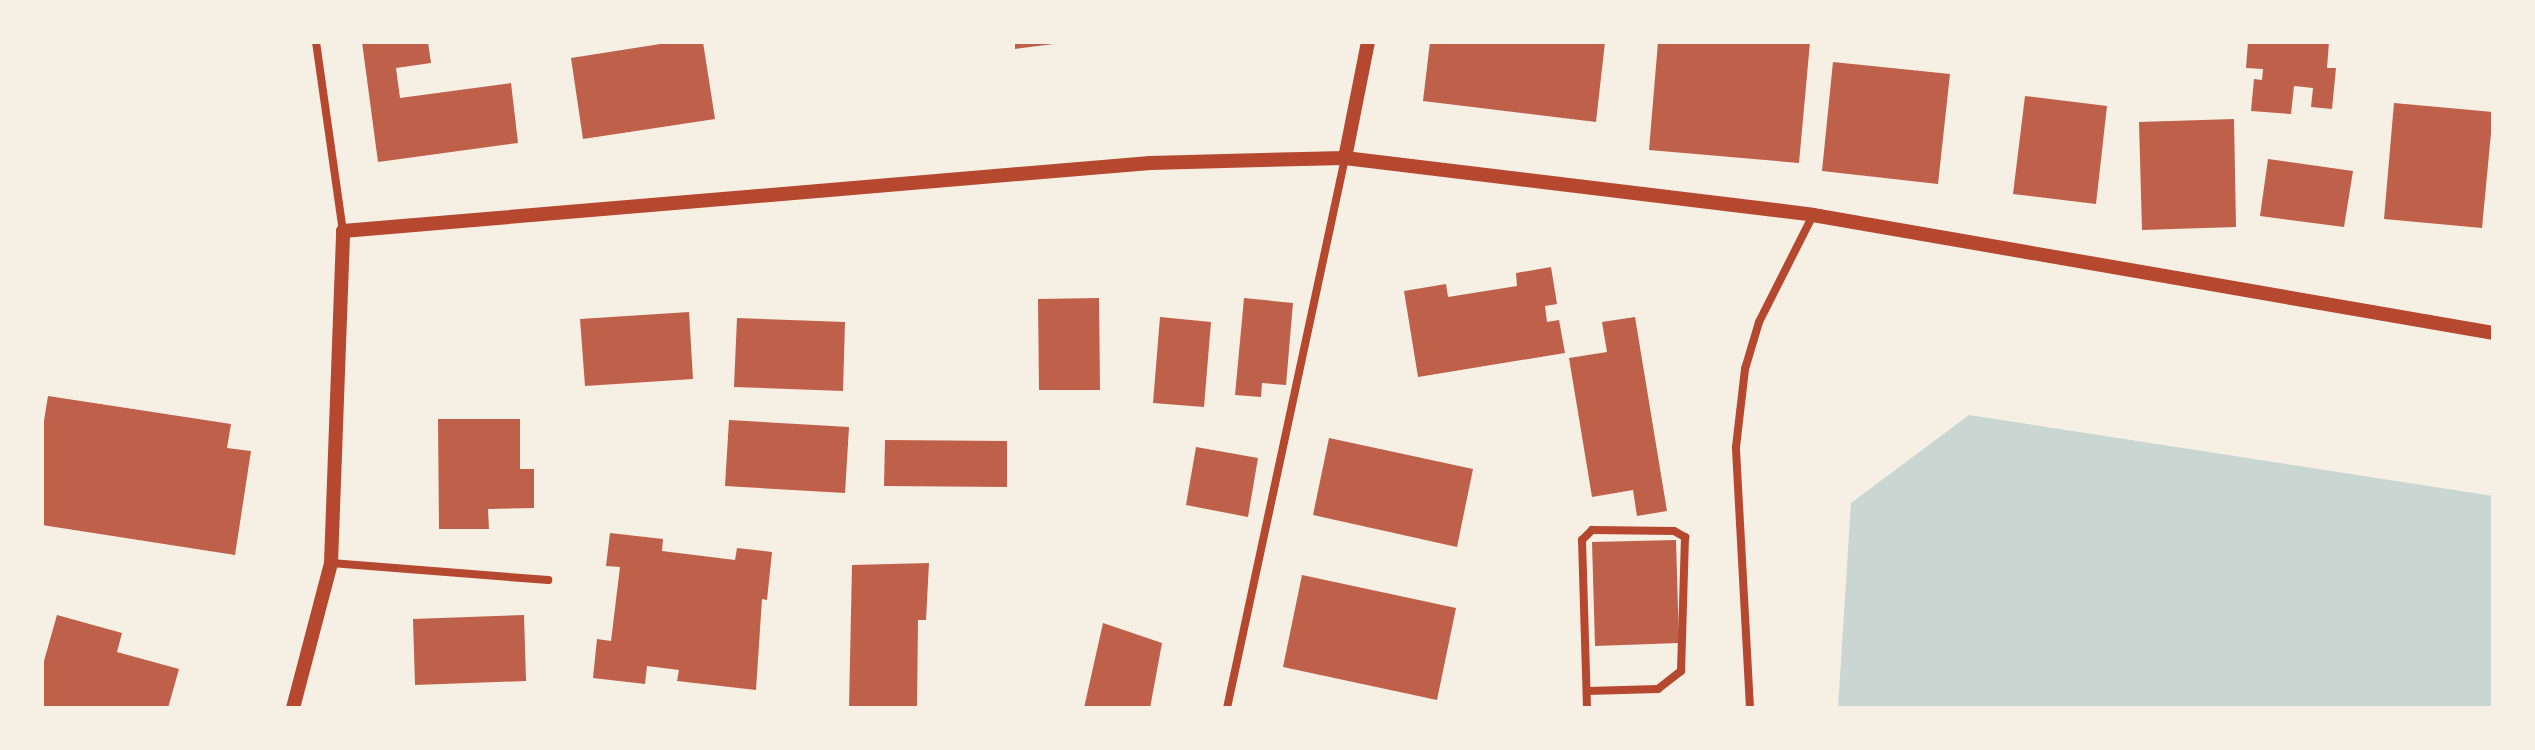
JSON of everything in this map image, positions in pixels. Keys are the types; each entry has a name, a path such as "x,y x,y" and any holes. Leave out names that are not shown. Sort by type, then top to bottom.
{"street":[{"path":"293,708 331,563 343,231 316,42"},
{"path":"1227,708 1368,42"},
{"path":"343,231 1150,163 1345,158 1813,215 2493,333"},
{"path":"1750,708 1736,447 1745,369 1759,322 1813,215"},
{"path":"1587,691 1658,689 1681,671 1685,537 1674,531 1592,530 1582,540 1587,708"},
{"path":"331,563 548,580"}],"shaded area":[{"path":"1969,415 2493,496 2493,708 1838,708 1851,503"}],"building":[{"path":"362,42 428,42 431,63 396,68 400,98 511,83 518,143 378,162"},
{"path":"673,42 703,42 715,119 583,139 571,58"},
{"path":"1015,42 1053,42 1054,44 1015,49"},
{"path":"1430,42 1605,42 1596,122 1423,101"},
{"path":"1658,42 1810,42 1799,163 1649,150"},
{"path":"2248,42 2329,42 2327,68 2336,68 2332,109 2311,107 2313,88 2294,86 2291,114 2251,111 2254,79 2262,80 2263,69 2246,68"},
{"path":"1833,62 1950,74 1938,184 1822,171"},
{"path":"2025,96 2107,106 2096,204 2013,194"},
{"path":"2394,103 2493,112 2482,228 2384,219"},
{"path":"2234,119 2236,227 2142,230 2139,122"},
{"path":"2268,159 2353,171 2344,227 2260,216"},
{"path":"1551,267 1557,304 1545,306 1547,322 1559,320 1565,353 1418,377 1404,291 1446,284 1448,297 1517,286 1516,273"},
{"path":"1099,298 1100,390 1039,390 1038,299"},
{"path":"1244,298 1293,303 1286,385 1262,383 1261,397 1235,395"},
{"path":"689,312 693,379 585,386 580,319"},
{"path":"1160,317 1211,322 1204,407 1153,403"},
{"path":"1635,317 1667,511 1637,516 1633,490 1592,497 1569,358 1607,352 1602,322"},
{"path":"737,318 845,322 843,391 734,387"},
{"path":"48,396 231,424 227,448 251,451 235,555 42,525 42,433"},
{"path":"438,419 520,419 520,469 534,469 534,508 488,509 489,529 439,529"},
{"path":"729,420 849,427 845,493 725,486"},
{"path":"1329,438 1473,469 1457,547 1313,515"},
{"path":"885,440 1007,441 1007,487 884,486"},
{"path":"1196,447 1258,458 1248,517 1186,505"},
{"path":"610,533 663,539 662,551 735,560 737,548 772,552 767,600 762,599 756,690 677,681 679,670 647,666 645,684 593,678 597,639 611,641 620,567 606,566"},
{"path":"1676,540 1679,643 1595,646 1592,542"},
{"path":"929,563 926,620 918,620 917,708 849,708 852,565"},
{"path":"1302,575 1456,608 1437,700 1283,667"},
{"path":"57,615 122,633 117,652 179,669 168,708 42,708 42,668"},
{"path":"524,615 526,681 415,685 413,619"},
{"path":"1103,623 1162,643 1150,708 1084,708"}]}
